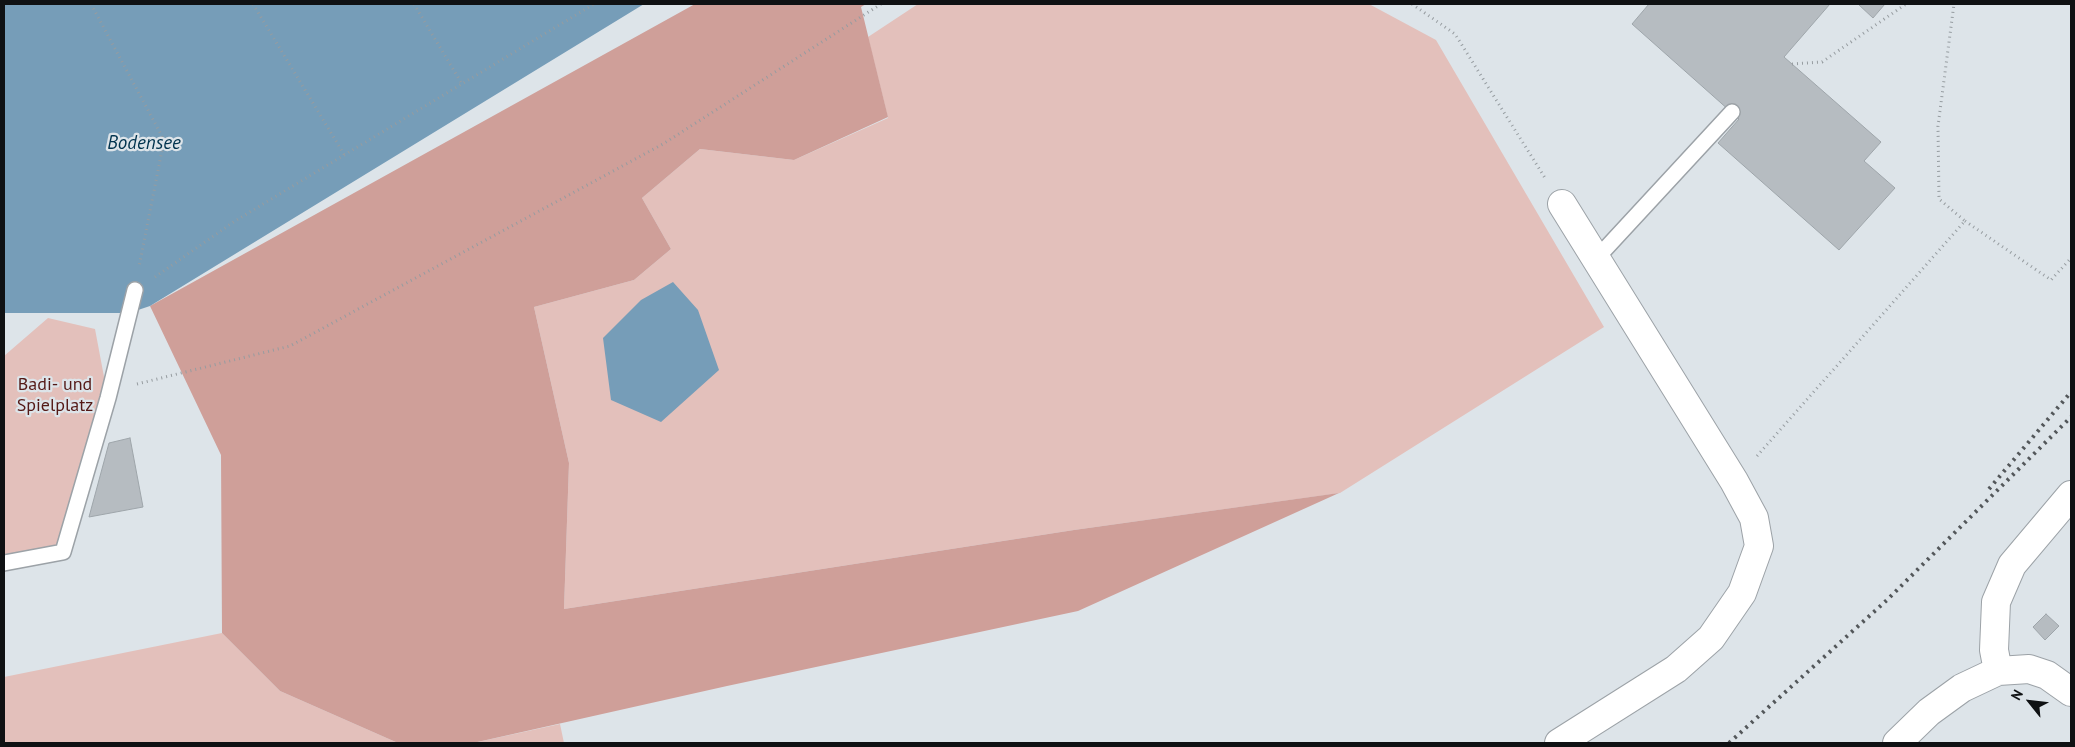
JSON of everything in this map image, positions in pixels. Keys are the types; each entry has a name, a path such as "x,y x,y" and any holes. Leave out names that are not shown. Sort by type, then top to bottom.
{"street":[{"path":"1559,743 1676,669 1711,638 1742,593 1759,546 1754,518 1734,482 1562,204"},
{"path":"1998,671 1994,650 1996,602 2012,565 2071,495"},
{"path":"1897,743 1936,707 1962,688 1998,671 2028,669 2047,675 2071,692"}],"lane":[{"path":"1596,259 1732,112"},
{"path":"4,563 63,552 108,398 135,290"}],"path":[{"path":"90,4 164,140 135,290"},
{"path":"253,4 346,156"},
{"path":"414,4 462,84"},
{"path":"135,290 235,222 594,4"},
{"path":"108,398 130,386 290,346 663,144 882,4"},
{"path":"1412,4 1455,34 1562,204"},
{"path":"1792,64 1822,62 1906,4"},
{"path":"1954,4 1938,126 1939,199 1965,221 2052,280 2071,258"},
{"path":"1734,482 1965,221"}],"green space":[{"path":"918,4 1369,4 1436,40 1604,327 1340,493 1074,530 564,609 569,463 534,307 634,280 671,249 642,198 700,149 794,160 888,118 868,37"},
{"name":"Badi- und Spielplatz","path":"48,318 95,329 108,398 63,552 4,572 4,356"},
{"path":"222,633 280,691 398,743 4,743 4,677"},
{"path":"560,724 564,743 473,743"}],"shaded area":[{"path":"695,4 866,4 861,7 888,117 794,160 700,149 642,198 671,249 634,280 534,307 569,463 564,609 1074,530 1339,493 1078,611 727,686 473,743 398,743 280,691 222,633 221,455 150,306"}],"water":[{"name":"Bodensee","path":"4,4 644,4 150,306 129,313 4,313"},
{"path":"673,282 698,310 719,370 661,422 611,400 603,338 641,300"}],"building":[{"path":"1649,4 1830,4 1784,57 1881,142 1864,161 1895,188 1839,250 1718,143 1739,119 1632,24"},
{"path":"1858,4 1885,4 1873,18"},
{"path":"130,438 143,507 89,517 109,443"},
{"path":"2046,614 2059,626 2045,640 2033,627"}],"railway":[{"path":"1989,489 2071,392"},
{"path":"1729,743 1887,600 2071,417"}]}
